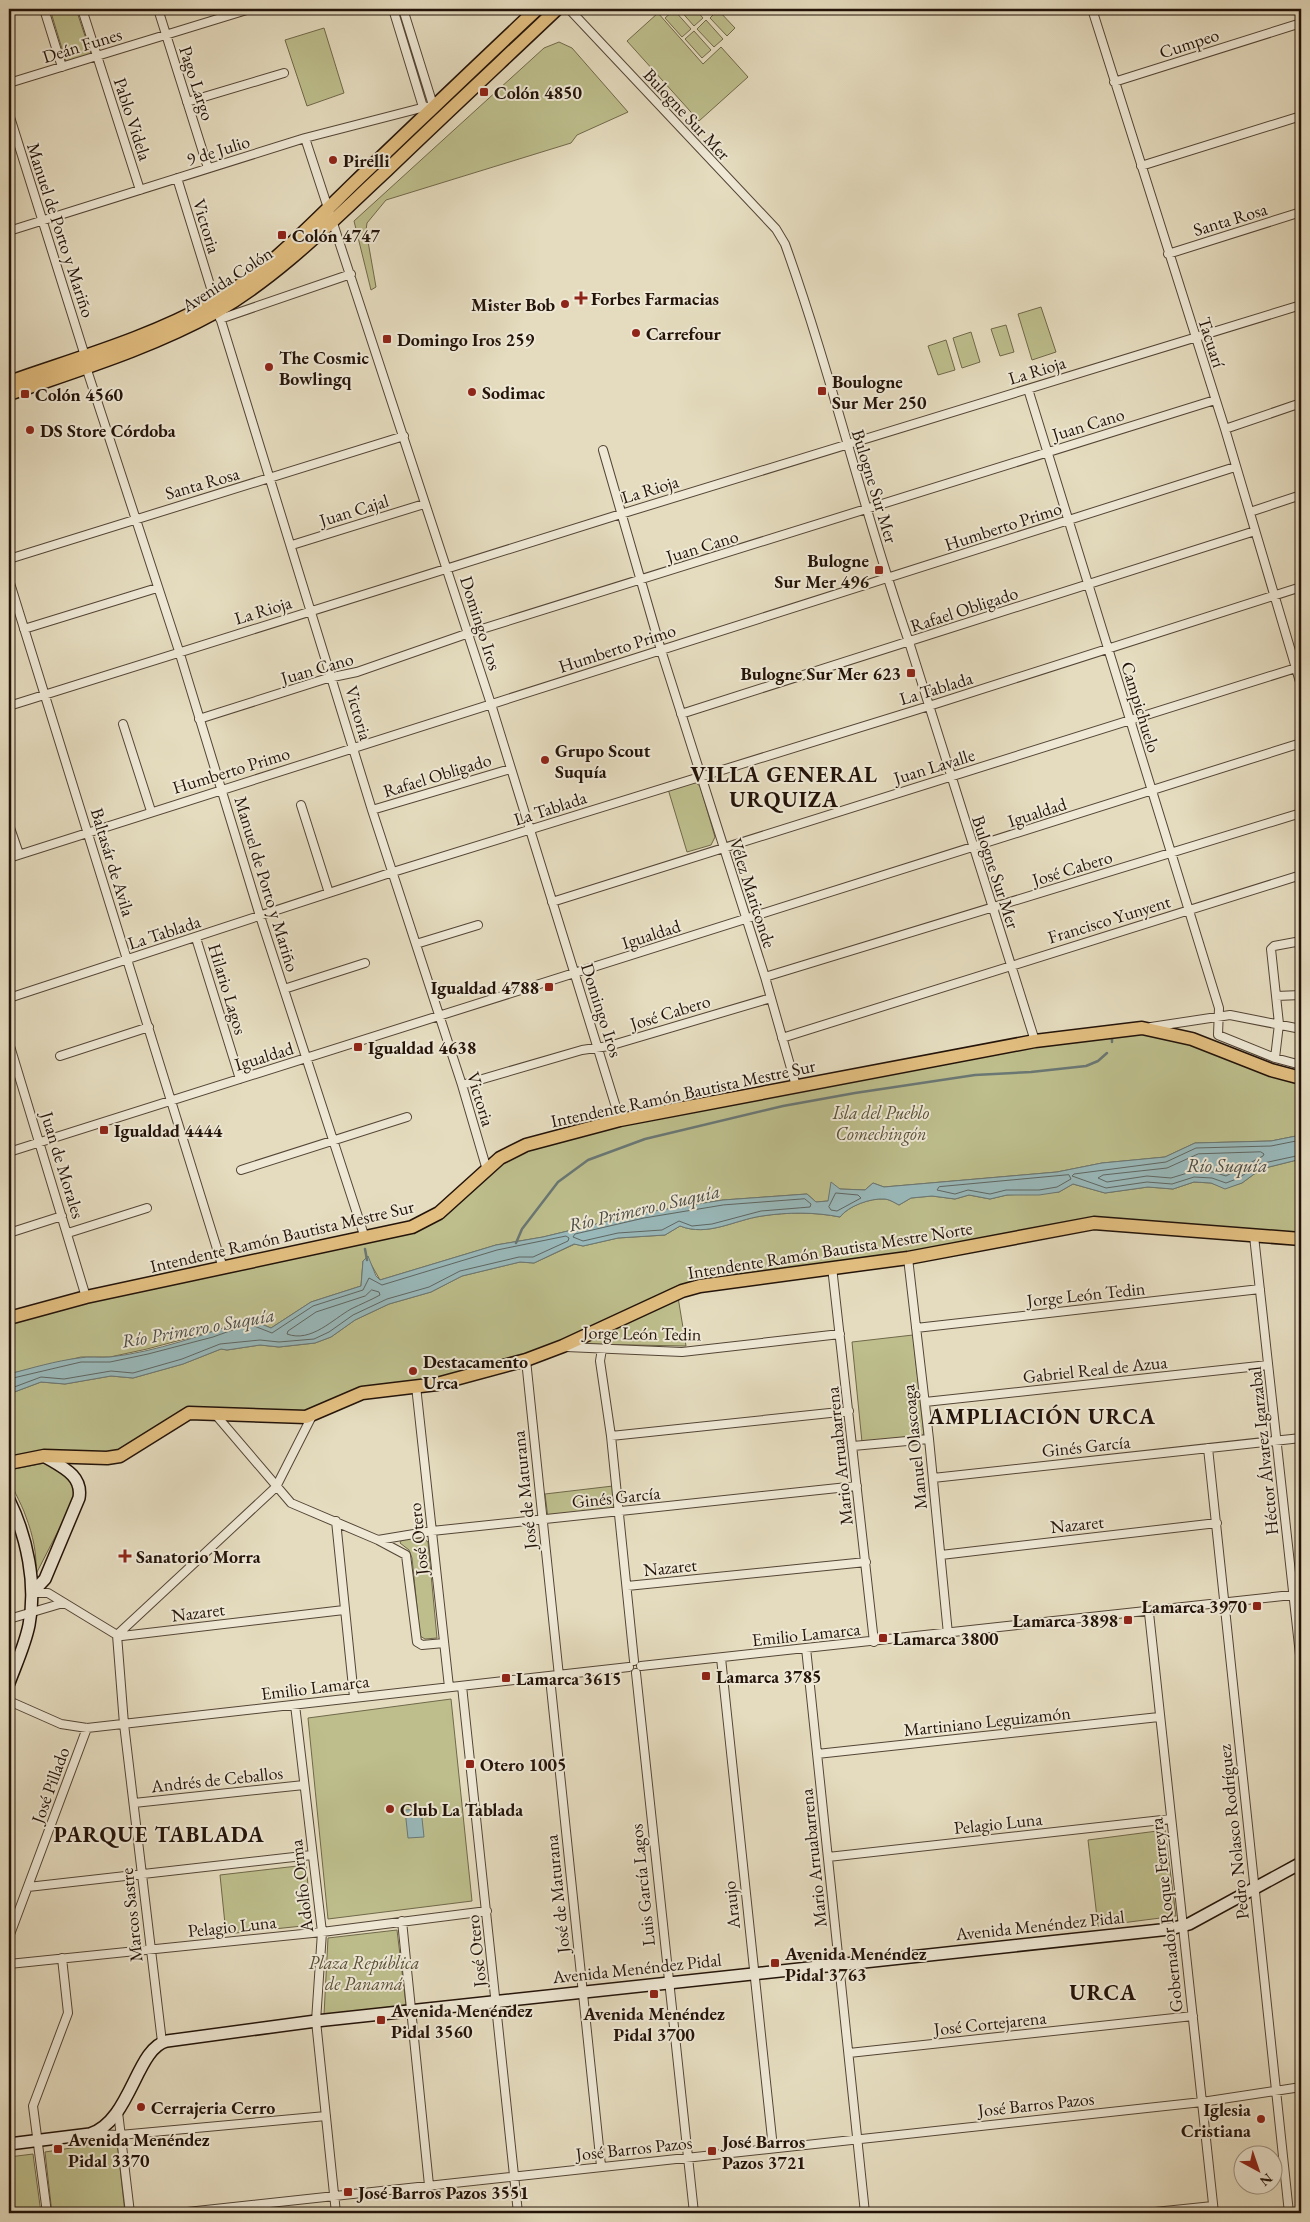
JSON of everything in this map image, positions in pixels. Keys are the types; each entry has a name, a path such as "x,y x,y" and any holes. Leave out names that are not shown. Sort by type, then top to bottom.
{"main road":[{"name":"Avenida Colón","path":"330,215 436,104 537,9"},
{"name":"Avenida Colón","path":"9,394 137,337 217,310 263,267 330,215 557,9"},
{"name":"Avenida Colón","path":"9,382 86,361"},
{"name":"Intendente Ramón Bautista Mestre Sur","path":"9,1318 86,1297 412,1228 426,1222 500,1158 526,1145 620,1120 1036,1041 1142,1028 1192,1039 1271,1070 1301,1078"},
{"name":"Intendente Ramón Bautista Mestre Norte","path":"11,1462 44,1456 106,1458 120,1456 190,1413 299,1418 312,1416 362,1394 437,1384 526,1360 563,1346 690,1288 908,1258 1094,1222 1301,1239"},
{"path":"32,1593 45,1579 81,1490 77,1479 70,1472 44,1456"},
{"path":"9,1500 24,1539 32,1593 31,1612 25,1639 9,1684"},
{"name":"Avenida Menéndez Pidal","path":"162,2042 411,2010 1182,1927 1301,1862"},
{"path":"9,2144 90,2134 102,2129 118,2112 153,2048 162,2042"}],"street":[{"path":"44,9 62,67"},
{"name":"Pablo Videla","path":"82,9 140,190"},
{"name":"Pago Largo","path":"158,9 208,168"},
{"name":"Deán Funes","path":"9,83 166,35 236,11 250,9"},
{"path":"393,9 423,108"},
{"path":"403,9 436,104"},
{"name":"Bulogne Sur Mer","path":"569,9 780,235 789,253 887,579 909,642 1010,966 1036,1041"},
{"name":"Tacuarí","path":"1092,9 1168,254 1225,429 1301,685"},
{"name":"Cumpeo","path":"1114,82 1301,23"},
{"path":"187,102 284,73"},
{"name":"9 de Julio","path":"9,231 305,138 436,104"},
{"name":"Manuel de Porto y Mariño","path":"9,114 135,519 179,651 260,916 365,1238"},
{"path":"1141,166 1301,116"},
{"name":"Domingo Iros","path":"305,138 491,704 529,830 599,1046 620,1120"},
{"name":"Victoria","path":"177,178 372,810 440,1016 487,1170"},
{"name":"Santa Rosa","path":"1168,254 1301,212"},
{"path":"217,310 351,274"},
{"name":"La Rioja","path":"9,706 179,651 1301,305"},
{"name":"Campichuelo","path":"1028,389 1046,453 1219,1008 1218,1035 1275,1058"},
{"name":"Juan Cano","path":"199,720 332,677 357,672 468,633 1215,400"},
{"path":"1225,429 1301,403"},
{"name":"Santa Rosa","path":"9,560 404,436"},
{"name":"Vélez Mariconde","path":"602,450 661,650 771,998 796,1086"},
{"name":"Humberto Primo","path":"9,858 1235,467"},
{"path":"1250,512 1301,495"},
{"name":"Juan Cajal","path":"292,546 424,504"},
{"name":"Rafael Obligado","path":"682,714 1255,531"},
{"name":"Baltasár de Avila","path":"9,580 223,1268"},
{"name":"La Tablada","path":"9,998 393,872 929,706 1301,587"},
{"path":"24,629 157,588"},
{"name":"Juan Lavalle","path":"552,902 1296,668"},
{"path":"123,724 151,812"},
{"name":"Igualdad","path":"9,1152 1301,743"},
{"name":"Rafael Obligado","path":"372,810 510,769"},
{"path":"301,805 329,893"},
{"name":"José Cabero","path":"764,977 1301,813"},
{"path":"9,825 19,854"},
{"name":"Francisco Yunyent","path":"782,1038 1301,875"},
{"path":"416,944 478,925"},
{"name":"Hilario Lagos","path":"196,938 240,1079"},
{"path":"1301,941 1274,946 1272,949 1279,1024 1275,1058 1301,1065"},
{"path":"284,989 365,963"},
{"path":"1276,996 1301,995"},
{"name":"José Cabero","path":"462,1085 599,1046 609,1046 771,998"},
{"path":"1142,1028 1230,1015 1301,1030"},
{"path":"60,1056 149,1027"},
{"name":"Juan de Morales","path":"9,1043 86,1297"},
{"path":"9,1075 18,1072"},
{"path":"241,1170 407,1117"},
{"path":"68,1233 147,1208"},
{"path":"9,1233 62,1216"},
{"name":"Héctor Álvarez Igarzabal","path":"1254,1236 1277,1440 1298,1595 1301,1664"},
{"name":"Manuel Olascoaga","path":"908,1258 929,1439 948,1634"},
{"name":"Mario Arruabarrena","path":"832,1267 874,1642"},
{"name":"Jorge León Tedin","path":"916,1328 1260,1289"},
{"name":"Jorge León Tedin","path":"563,1346 682,1352 840,1334"},
{"path":"602,1349 600,1361 611,1436 627,1586 630,1671 636,1673 640,1671 641,1666 638,1661 631,1664"},
{"name":"José de Maturana","path":"526,1360 559,1676"},
{"name":"Gabriel Real de Azua","path":"925,1402 1268,1365"},
{"name":"José Otero","path":"416,1386 449,1688"},
{"path":"611,1436 849,1412"},
{"path":"215,1414 291,1503 336,1521 406,1555 417,1642 422,1645 444,1643"},
{"path":"32,1593 48,1593 116,1635 276,1487 312,1416"},
{"name":"Ginés García","path":"933,1478 1301,1438"},
{"path":"853,1446 929,1439"},
{"name":"Pedro Nolasco Rodríguez","path":"1208,1448 1218,1523 1224,1604 1289,2213"},
{"name":"Ginés García","path":"378,1540 432,1531 857,1486"},
{"path":"336,1521 354,1697"},
{"name":"Nazaret","path":"941,1555 1218,1523"},
{"name":"Nazaret","path":"627,1586 866,1562"},
{"name":"Emilio Lamarca","path":"641,1666 1150,1613 1298,1595"},
{"path":"9,1619 63,1603"},
{"name":"Nazaret","path":"116,1635 344,1610"},
{"name":"Gobernador Roque Ferreyra","path":"1150,1613 1159,1717 1213,2209"},
{"name":"Marcos Sastre","path":"116,1635 124,1724 162,2042"},
{"name":"Mario Arruabarrena","path":"806,1648 865,2213"},
{"name":"Araujo","path":"721,1658 773,2148"},
{"name":"Emilio Lamarca","path":"9,1701 61,1724 87,1728 354,1697 550,1678 631,1664"},
{"name":"Luis García Lagos","path":"636,1673 694,2213"},
{"name":"José de Maturana","path":"550,1678 601,2166"},
{"name":"José Otero","path":"462,1686 518,2213"},
{"name":"Adolfo Orma","path":"295,1705 322,1932 316,2021 336,2213"},
{"name":"Martiniano Leguizamón","path":"817,1754 1159,1717"},
{"name":"José Pillado","path":"9,1937 87,1728"},
{"name":"Andrés de Ceballos","path":"134,1803 304,1785"},
{"name":"Pelagio Luna","path":"828,1857 1171,1819"},
{"path":"28,1887 312,1855"},
{"name":"Pelagio Luna","path":"10,1964 322,1932 487,1911"},
{"path":"402,1921 429,2185"},
{"path":"9,1952 10,1964"},
{"path":"47,2213 34,2101 68,2013 62,1958"},
{"name":"José Cortejarena","path":"849,2053 1193,2016"},
{"name":"José Barros Pazos","path":"178,2213 1202,2102 1301,2087"},
{"path":"118,2112 130,2213"},
{"path":"90,2134 120,2136 326,2116"},
{"path":"1145,2213 1213,2209"}],"green space":[{"path":"50,9 76,9 91,54 66,62"},
{"path":"679,9 695,9 703,18 694,26"},
{"path":"674,10 691,29 682,37 665,18"},
{"path":"718,10 735,28 727,36 710,18"},
{"path":"658,13 703,64 721,47 748,77 699,121 627,41"},
{"path":"706,20 723,39 714,47 697,29"},
{"path":"324,28 344,93 307,106 285,40"},
{"path":"694,31 711,50 702,58 685,39"},
{"path":"559,42 572,48 628,112 577,135 571,143 386,200 367,223 366,230 376,287 371,290 354,221 544,48"},
{"path":"1041,307 1056,352 1032,360 1018,314"},
{"path":"1006,325 1014,352 1000,356 991,329"},
{"path":"971,332 980,362 962,368 953,338"},
{"path":"946,340 955,370 938,375 928,346"},
{"path":"693,781 700,786 715,837 711,845 687,852 668,789"},
{"name":"Isla del Pueblo Comechingón","path":"1142,1028 1301,1078 1301,1135 1271,1141 1195,1143 1165,1157 1102,1163 1057,1172 884,1187 873,1183 865,1190 840,1189 828,1201 816,1202 807,1194 723,1200 642,1213 543,1237 496,1245 380,1280 367,1257 363,1261 361,1286 311,1302 271,1328 249,1319 211,1332 147,1349 110,1357 81,1357 9,1374 9,1318 412,1227 500,1158 620,1120"},
{"path":"1301,1159 1301,1239 1101,1223 700,1286 526,1360 368,1392 312,1416 194,1413 126,1453 9,1460 9,1394 41,1382 65,1384 111,1376 133,1378 183,1364 221,1349 227,1350 260,1345 279,1347 315,1343 331,1337 355,1320 389,1304 431,1292 462,1276 520,1262 534,1263 575,1244 583,1246 618,1238 665,1235 680,1226 690,1229 711,1229 752,1218 772,1215 811,1213 840,1217 854,1206 878,1199 888,1200 899,1205 911,1198 932,1196 955,1199 969,1195 990,1199 1007,1195 1059,1192 1073,1184 1105,1193 1148,1187 1173,1189 1194,1182 1211,1183 1225,1188 1242,1183 1261,1169"},
{"path":"678,1297 686,1346 581,1344"},
{"path":"913,1335 924,1435 862,1442 852,1342"},
{"path":"45,1463 68,1477 72,1482 75,1494 73,1502 36,1574 33,1538 11,1482 9,1470"},
{"path":"613,1486 616,1510 548,1518 545,1494"},
{"path":"423,1538 428,1542 437,1638 425,1639 420,1636 412,1558 409,1550 400,1543 402,1539"},
{"name":"Club La Tablada","path":"451,1699 472,1901 328,1919 308,1718"},
{"path":"1165,1830 1176,1916 1098,1926 1088,1840"},
{"path":"306,1865 312,1925 226,1934 220,1875"},
{"name":"Plaza República de Panamá","path":"397,1930 406,2005 324,2015 328,1938"},
{"path":"117,2141 125,2213 52,2213 45,2152"},
{"path":"33,2154 41,2213 9,2213 9,2157"}],"water":[{"name":"Río Suquía","path":"1301,1135 1301,1159 1261,1169 1242,1183 1225,1189 1211,1183 1194,1182 1173,1189 1148,1187 1105,1193 1073,1184 1059,1192 1039,1195 1007,1195 990,1199 969,1195 955,1199 932,1196 911,1198 899,1205 886,1199 879,1199 854,1206 840,1217 811,1213 782,1214 752,1218 711,1229 690,1229 680,1226 665,1235 618,1238 583,1246 574,1244 534,1263 520,1262 462,1276 431,1292 389,1304 355,1320 331,1337 315,1343 279,1347 260,1345 227,1350 221,1349 183,1364 133,1378 111,1376 65,1384 41,1382 9,1394 9,1374 44,1365 83,1357 110,1357 145,1351 180,1342 249,1319 271,1328 311,1302 361,1286 363,1261 368,1256 376,1276 380,1280 496,1245 543,1237 642,1213 723,1200 807,1194 816,1202 828,1201 831,1182 840,1189 865,1190 873,1183 884,1187 1057,1172 1102,1163 1165,1157 1195,1143 1271,1141"},
{"path":"421,1809 424,1837 408,1838 405,1810"}],"waterway":[{"path":"516,1243 522,1229 558,1182 588,1160 645,1139 783,1106 855,1093 975,1075 1031,1072 1086,1066 1098,1061 1107,1053"},
{"path":"365,1249 367,1260"}],"place":[{"name":"Colón 4850","path":"484,92"},
{"name":"Pirelli","path":"333,160"},
{"name":"Colón 4747","path":"282,235"},
{"name":"Forbes Farmacias","path":"581,298"},
{"name":"Mister Bob","path":"565,304"},
{"name":"Carrefour","path":"636,333"},
{"name":"Domingo Iros 259","path":"387,339"},
{"name":"The Cosmic Bowlingq","path":"269,367"},
{"name":"Boulogne Sur Mer 250","path":"822,391"},
{"name":"Sodimac","path":"472,392"},
{"name":"Colón 4560","path":"25,394"},
{"name":"DS Store Córdoba","path":"30,430"},
{"name":"Bulogne Sur Mer 496","path":"879,570"},
{"name":"Bulogne Sur Mer 623","path":"911,673"},
{"name":"Grupo Scout Suquía","path":"545,760"},
{"name":"Igualdad 4788","path":"549,987"},
{"name":"Igualdad 4638","path":"358,1047"},
{"name":"Igualdad 4444","path":"104,1130"},
{"name":"Destacamento Urca","path":"413,1371"},
{"name":"Sanatorio Morra","path":"125,1556"},
{"name":"Lamarca 3970","path":"1257,1606"},
{"name":"Lamarca 3898","path":"1128,1620"},
{"name":"Lamarca 3800","path":"883,1638"},
{"name":"Lamarca 3785","path":"706,1676"},
{"name":"Lamarca 3615","path":"506,1678"},
{"name":"Otero 1005","path":"470,1764"},
{"name":"Club La Tablada","path":"390,1809"},
{"name":"Avenida Menéndez Pidal 3763","path":"775,1963"},
{"name":"Avenida Menéndez Pidal 3700","path":"654,1994"},
{"name":"Avenida Menéndez Pidal 3560","path":"381,2020"},
{"name":"Cerrajeria Cerro","path":"141,2107"},
{"name":"Iglesia Cristiana","path":"1261,2119"},
{"name":"Avenida Menéndez Pidal 3370","path":"58,2149"},
{"name":"José Barros Pazos 3721","path":"712,2151"},
{"name":"José Barros Pazos 3551","path":"348,2192"}],"district":[{"name":"VILLA GENERAL URQUIZA","path":"784,786"},
{"name":"AMPLIACIÓN URCA","path":"1042,1416"},
{"name":"PARQUE TABLADA","path":"159,1834"},
{"name":"URCA","path":"1103,1992"}],"water label":[{"name":"Río Primero o Suquía","path":"644,1208"},
{"name":"Río Primero o Suquía","path":"198,1328"}]}
